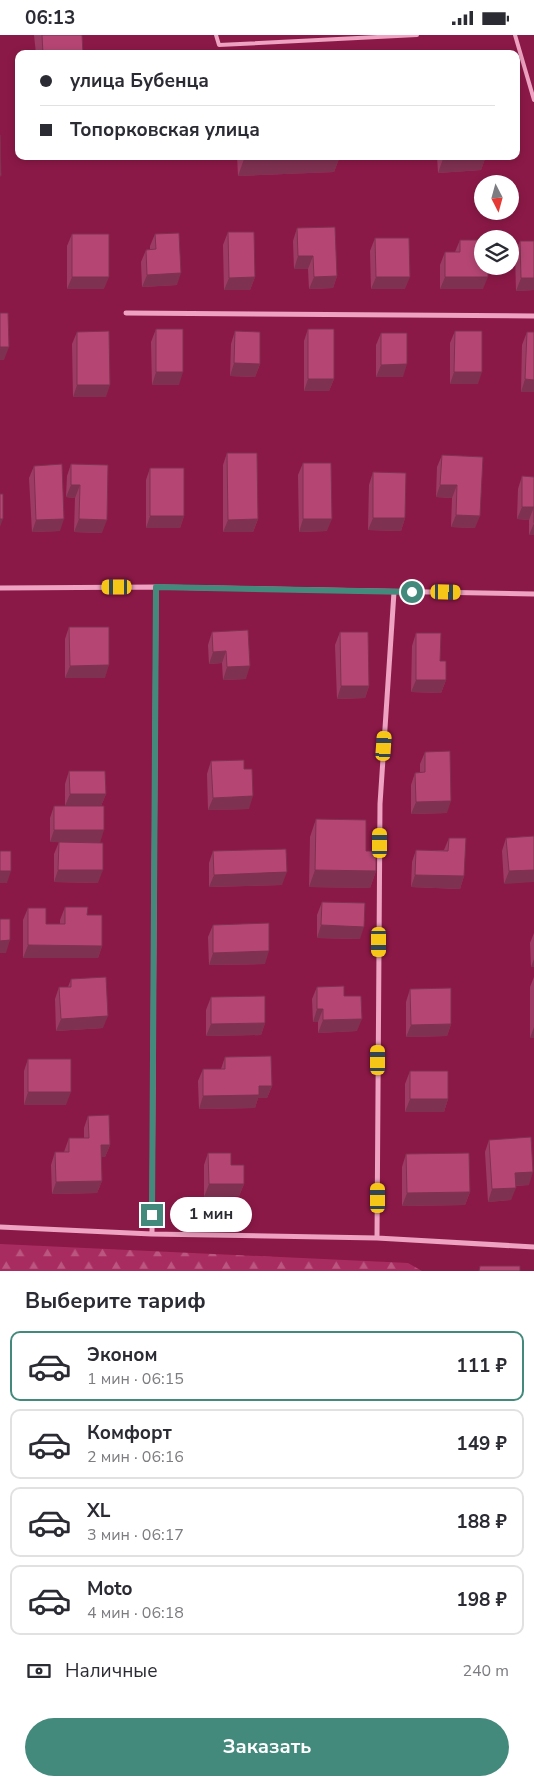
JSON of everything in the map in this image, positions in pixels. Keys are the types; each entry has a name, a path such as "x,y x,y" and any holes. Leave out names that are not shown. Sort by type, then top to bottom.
{"street":[{"path":"126,313 534,316"},
{"path":"0,588 156,587 534,594"},
{"path":"152,1234 156,587"},
{"path":"377,1237 380,804 394,592"},
{"path":"0,1227 152,1234 377,1237 534,1247"}],"lane":[{"path":"216,35 219,45 417,35"},
{"path":"516,35 534,100"}],"green space":[{"path":"0,1244 408,1263 422,1271 0,1271"}],"building":[{"path":"42,35 82,35 83,50 43,50"},
{"path":"0,135 1,176 0,176"},
{"path":"335,227 337,276 314,277 313,256 298,256 297,228"},
{"path":"228,232 254,232 255,277 229,278"},
{"path":"179,233 181,273 147,275 146,250 156,249 155,234"},
{"path":"72,234 109,234 109,277 72,277"},
{"path":"375,238 409,238 410,277 376,277"},
{"path":"460,240 474,240 474,275 488,275 488,277 445,277 445,252 460,252"},
{"path":"520,241 534,241 534,278 521,278"},
{"path":"0,313 8,313 9,347 0,347"},
{"path":"156,329 183,329 183,372 156,372"},
{"path":"308,329 334,329 334,379 308,379"},
{"path":"109,331 110,385 77,385 77,332"},
{"path":"235,331 260,332 260,364 234,363"},
{"path":"455,331 482,331 482,372 454,372"},
{"path":"527,332 534,332 534,380 525,379"},
{"path":"381,333 407,333 407,364 381,365"},
{"path":"227,453 257,453 258,519 228,520"},
{"path":"442,455 483,457 480,516 456,515 457,485 440,485"},
{"path":"303,463 331,463 332,519 303,519"},
{"path":"62,464 64,519 36,520 34,466"},
{"path":"71,464 108,465 107,520 79,519 80,485 71,485"},
{"path":"150,468 184,468 184,516 150,516"},
{"path":"373,472 406,473 405,518 373,518"},
{"path":"522,476 534,477 534,507 522,507"},
{"path":"0,494 3,494 3,519 0,519"},
{"path":"69,627 109,627 109,665 70,666"},
{"path":"248,630 250,666 227,667 226,651 213,652 212,632"},
{"path":"340,632 368,632 369,686 341,686"},
{"path":"416,633 441,633 440,661 446,661 446,680 416,680"},
{"path":"450,751 451,801 416,802 415,773 425,772 425,752"},
{"path":"244,760 244,769 252,769 253,796 213,798 211,761"},
{"path":"69,771 105,771 106,794 70,794"},
{"path":"54,806 104,806 104,830 54,830"},
{"path":"316,819 366,820 366,851 376,851 376,871 315,870"},
{"path":"534,836 534,870 509,871 506,838"},
{"path":"449,838 466,838 464,876 415,875 416,850 448,851"},
{"path":"59,842 103,843 103,870 58,870"},
{"path":"286,849 287,872 214,875 213,851"},
{"path":"0,851 11,851 11,871 0,871"},
{"path":"322,902 365,903 364,927 321,925"},
{"path":"65,907 88,907 87,915 102,915 102,946 28,945 28,908 46,908 46,924 65,924"},
{"path":"0,919 10,919 10,940 0,941"},
{"path":"269,923 269,951 213,953 213,925"},
{"path":"106,977 108,1016 61,1019 59,987 71,987 71,979"},
{"path":"344,986 344,996 361,996 362,1019 323,1020 323,1009 317,1009 317,987"},
{"path":"451,988 451,1024 411,1025 410,989"},
{"path":"265,996 265,1023 211,1024 211,997"},
{"path":"271,1056 272,1086 259,1086 259,1095 203,1096 203,1069 225,1069 225,1057"},
{"path":"28,1059 71,1059 71,1092 28,1092"},
{"path":"410,1071 448,1071 448,1099 410,1099"},
{"path":"109,1115 110,1145 101,1145 102,1181 56,1182 55,1152 69,1152 69,1138 89,1138 88,1116"},
{"path":"531,1137 533,1172 515,1173 516,1188 492,1189 489,1140"},
{"path":"208,1153 231,1153 231,1165 244,1165 244,1184 209,1184"},
{"path":"469,1153 470,1192 407,1193 406,1154"},
{"path":"480,1266 520,1266 520,1271 479,1271"}],"route":[{"path":"152,1215 156,587 412,592"}]}
